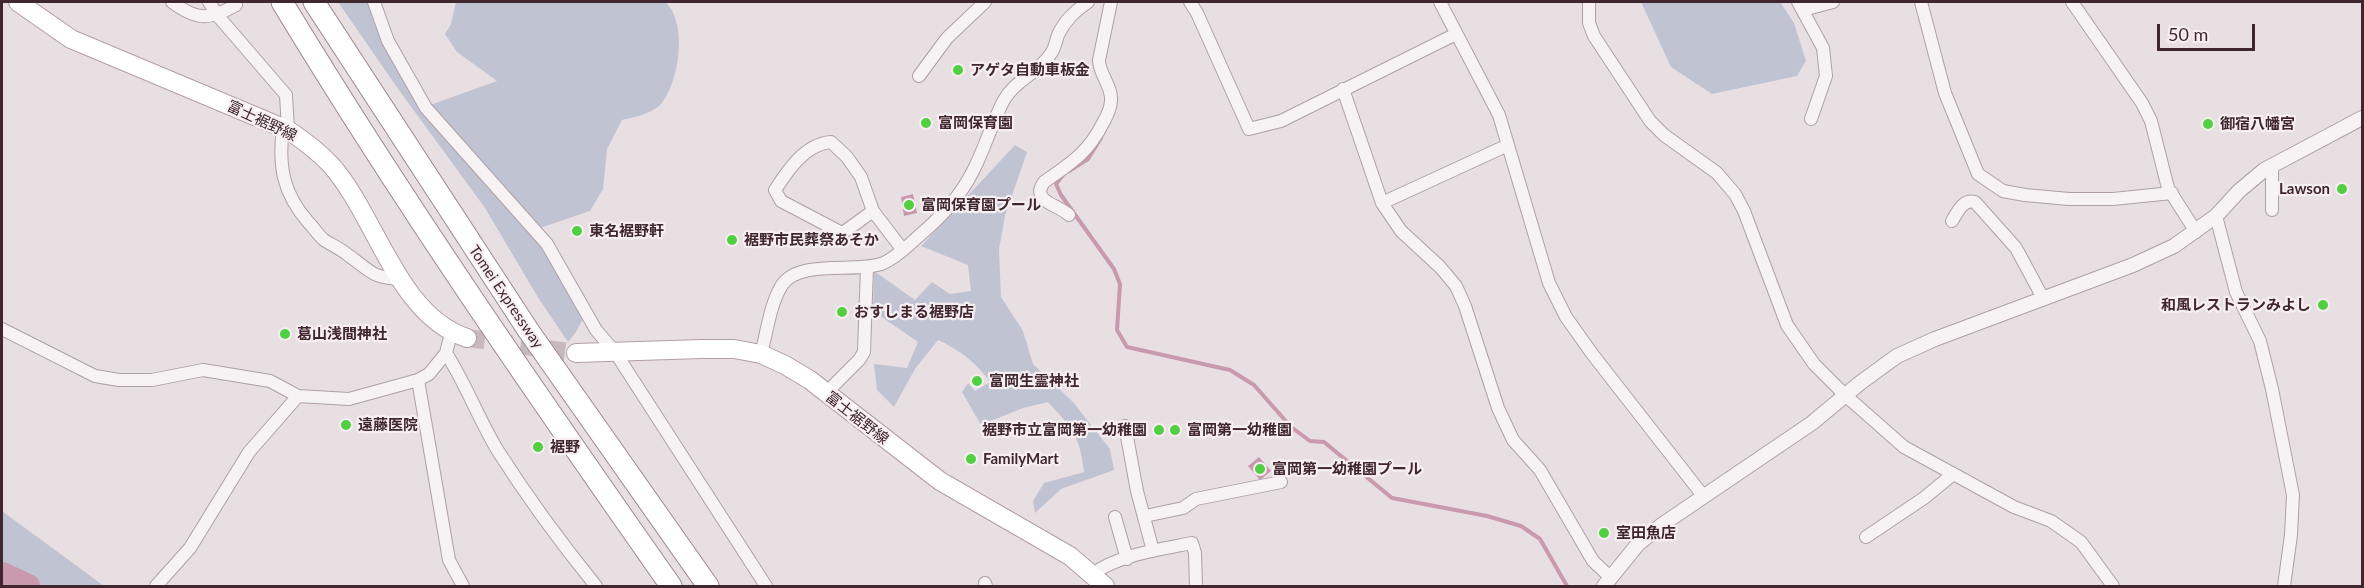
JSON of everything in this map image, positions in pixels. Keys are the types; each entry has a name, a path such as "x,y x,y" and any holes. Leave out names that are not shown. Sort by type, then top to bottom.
{"highway":[{"name":"Tomei Expressway","path":"282,2 443,256 671,586"},
{"name":"Tomei Expressway","path":"314,2 528,330 708,586"}],"main road":[{"name":"富士裾野線","path":"18,2 71,39 286,129 310,145 332,165 358,204 401,279 432,320 459,336"},
{"name":"富士裾野線","path":"576,353 723,349 761,354 785,365 826,393 940,481 1070,556 1099,580"}],"street":[{"path":"172,2 186,12 200,16 218,16 236,5"},
{"path":"209,2 218,16 286,95 286,129 280,151 288,194 302,215 323,239 379,278 401,279"},
{"path":"374,2 388,40 426,108 547,244 596,330 615,352 766,586"},
{"path":"919,76 947,38 985,2"},
{"path":"1069,215 1063,209 1044,201 1040,187 1086,151 1107,116 1112,101 1099,69 1099,60 1111,2"},
{"path":"1190,2 1249,129 1281,121 1456,34"},
{"path":"1440,2 1498,115 1549,283 1566,317 1704,497"},
{"path":"1589,2 1589,23 1594,36 1650,121 1664,135 1718,173 1735,194 1787,325 1814,364 1845,396 1904,447 2014,507 2051,521 2081,542 2113,586"},
{"path":"1810,119 1826,76 1823,48 1801,6 1833,2"},
{"path":"1921,2 1944,93 1978,174 2003,191 2025,195 2069,199 2113,199 2172,193"},
{"path":"2072,2 2142,103 2151,121 2168,188 2196,232"},
{"path":"761,354 775,299 783,283 790,277 802,270 867,267 884,263 922,234 946,210 965,185 1004,99 1042,66 1053,51 1067,18 1083,3"},
{"path":"1343,89 1382,203 1401,231 1440,267 1456,286 1465,306 1498,408 1513,440 1539,470 1607,582 1638,544 1663,524 1812,423 1897,357 1935,339 2174,246 2216,216 2239,190 2272,166 2362,118"},
{"path":"873,211 844,232 840,232 781,201 775,190 789,168 818,143 831,142 847,157 861,177 873,211 902,249"},
{"path":"1382,203 1508,145"},
{"path":"2272,166 2272,210"},
{"path":"1952,221 1964,203 1976,202 2016,248 2043,298"},
{"path":"2216,216 2236,292 2260,341 2272,388 2293,495 2291,535 2284,586"},
{"path":"826,393 864,352 867,267"},
{"path":"2,329 95,376 119,380 152,380 203,370 270,381 298,396 349,399 418,380 429,374 459,336"},
{"path":"446,353 463,379 497,450 566,549 596,586"},
{"path":"418,380 450,560 463,586"},
{"path":"156,586 190,548 249,452 298,396"},
{"path":"1125,426 1137,491 1153,551"},
{"path":"1866,537 1924,498 1953,474"},
{"path":"1145,516 1183,508 1196,499 1261,484 1281,482"},
{"path":"1115,517 1126,559"},
{"path":"1099,580 1102,567 1153,551 1192,543 1195,553 1196,586"}],"shaded area":[{"path":"338,2 369,2 422,108 497,81 457,52 445,34 451,24 456,2 666,2 670,7 678,28 679,50 675,74 667,96 653,110 622,120 607,149 603,189 590,211 531,231 585,315 568,342 539,299 485,208"},
{"path":"1641,2 1780,2 1794,23 1806,61 1797,76 1712,94 1671,67"},
{"path":"1015,145 1027,152 1005,216 999,249 1001,297 1023,331 1033,364 1073,402 1110,449 1114,470 1061,489 1035,513 1033,501 1044,483 1084,472 1074,433 1048,402 1023,408 981,425 962,392 968,383 975,391 990,382 967,357 938,340 915,369 894,407 877,390 874,364 907,368 918,342 873,311 874,271 915,300 932,282 950,294 971,291 968,265 921,246"},
{"name":"富岡保育園プール","path":"913,194 917,213 904,216 901,197"},
{"name":"富岡第一幼稚園プール","path":"1259,457 1271,471 1260,480 1248,466"},
{"path":"2,511 104,586 2,586"}],"waterway":[{"path":"1069,171 1088,159 1101,138"},
{"path":"1063,175 1056,184 1061,195 1114,269 1120,284 1117,330 1127,347 1230,370 1254,385 1291,427 1310,441 1324,442 1392,498 1487,516 1521,526 1540,539 1567,586"},
{"path":"2,574 28,586"}],"tunnel":[{"path":"467,338 576,353"}],"place":[{"name":"アゲタ自動車板金","path":"958,70"},
{"name":"富岡保育園","path":"926,123"},
{"name":"御宿八幡宮","path":"2208,124"},
{"name":"Lawson","path":"2342,189"},
{"name":"富岡保育園プール","path":"909,205"},
{"name":"東名裾野軒","path":"577,231"},
{"name":"裾野市民葬祭あそか","path":"732,240"},
{"name":"和風レストランみよし","path":"2323,305"},
{"name":"おすしまる裾野店","path":"842,312"},
{"name":"葛山浅間神社","path":"285,334"},
{"name":"富岡生霊神社","path":"977,381"},
{"name":"遠藤医院","path":"346,425"},
{"name":"裾野市立富岡第一幼稚園","path":"1159,430"},
{"name":"富岡第一幼稚園","path":"1175,430"},
{"name":"裾野","path":"538,447"},
{"name":"FamilyMart","path":"971,459"},
{"name":"富岡第一幼稚園プール","path":"1260,469"},
{"name":"室田魚店","path":"1604,533"}]}
